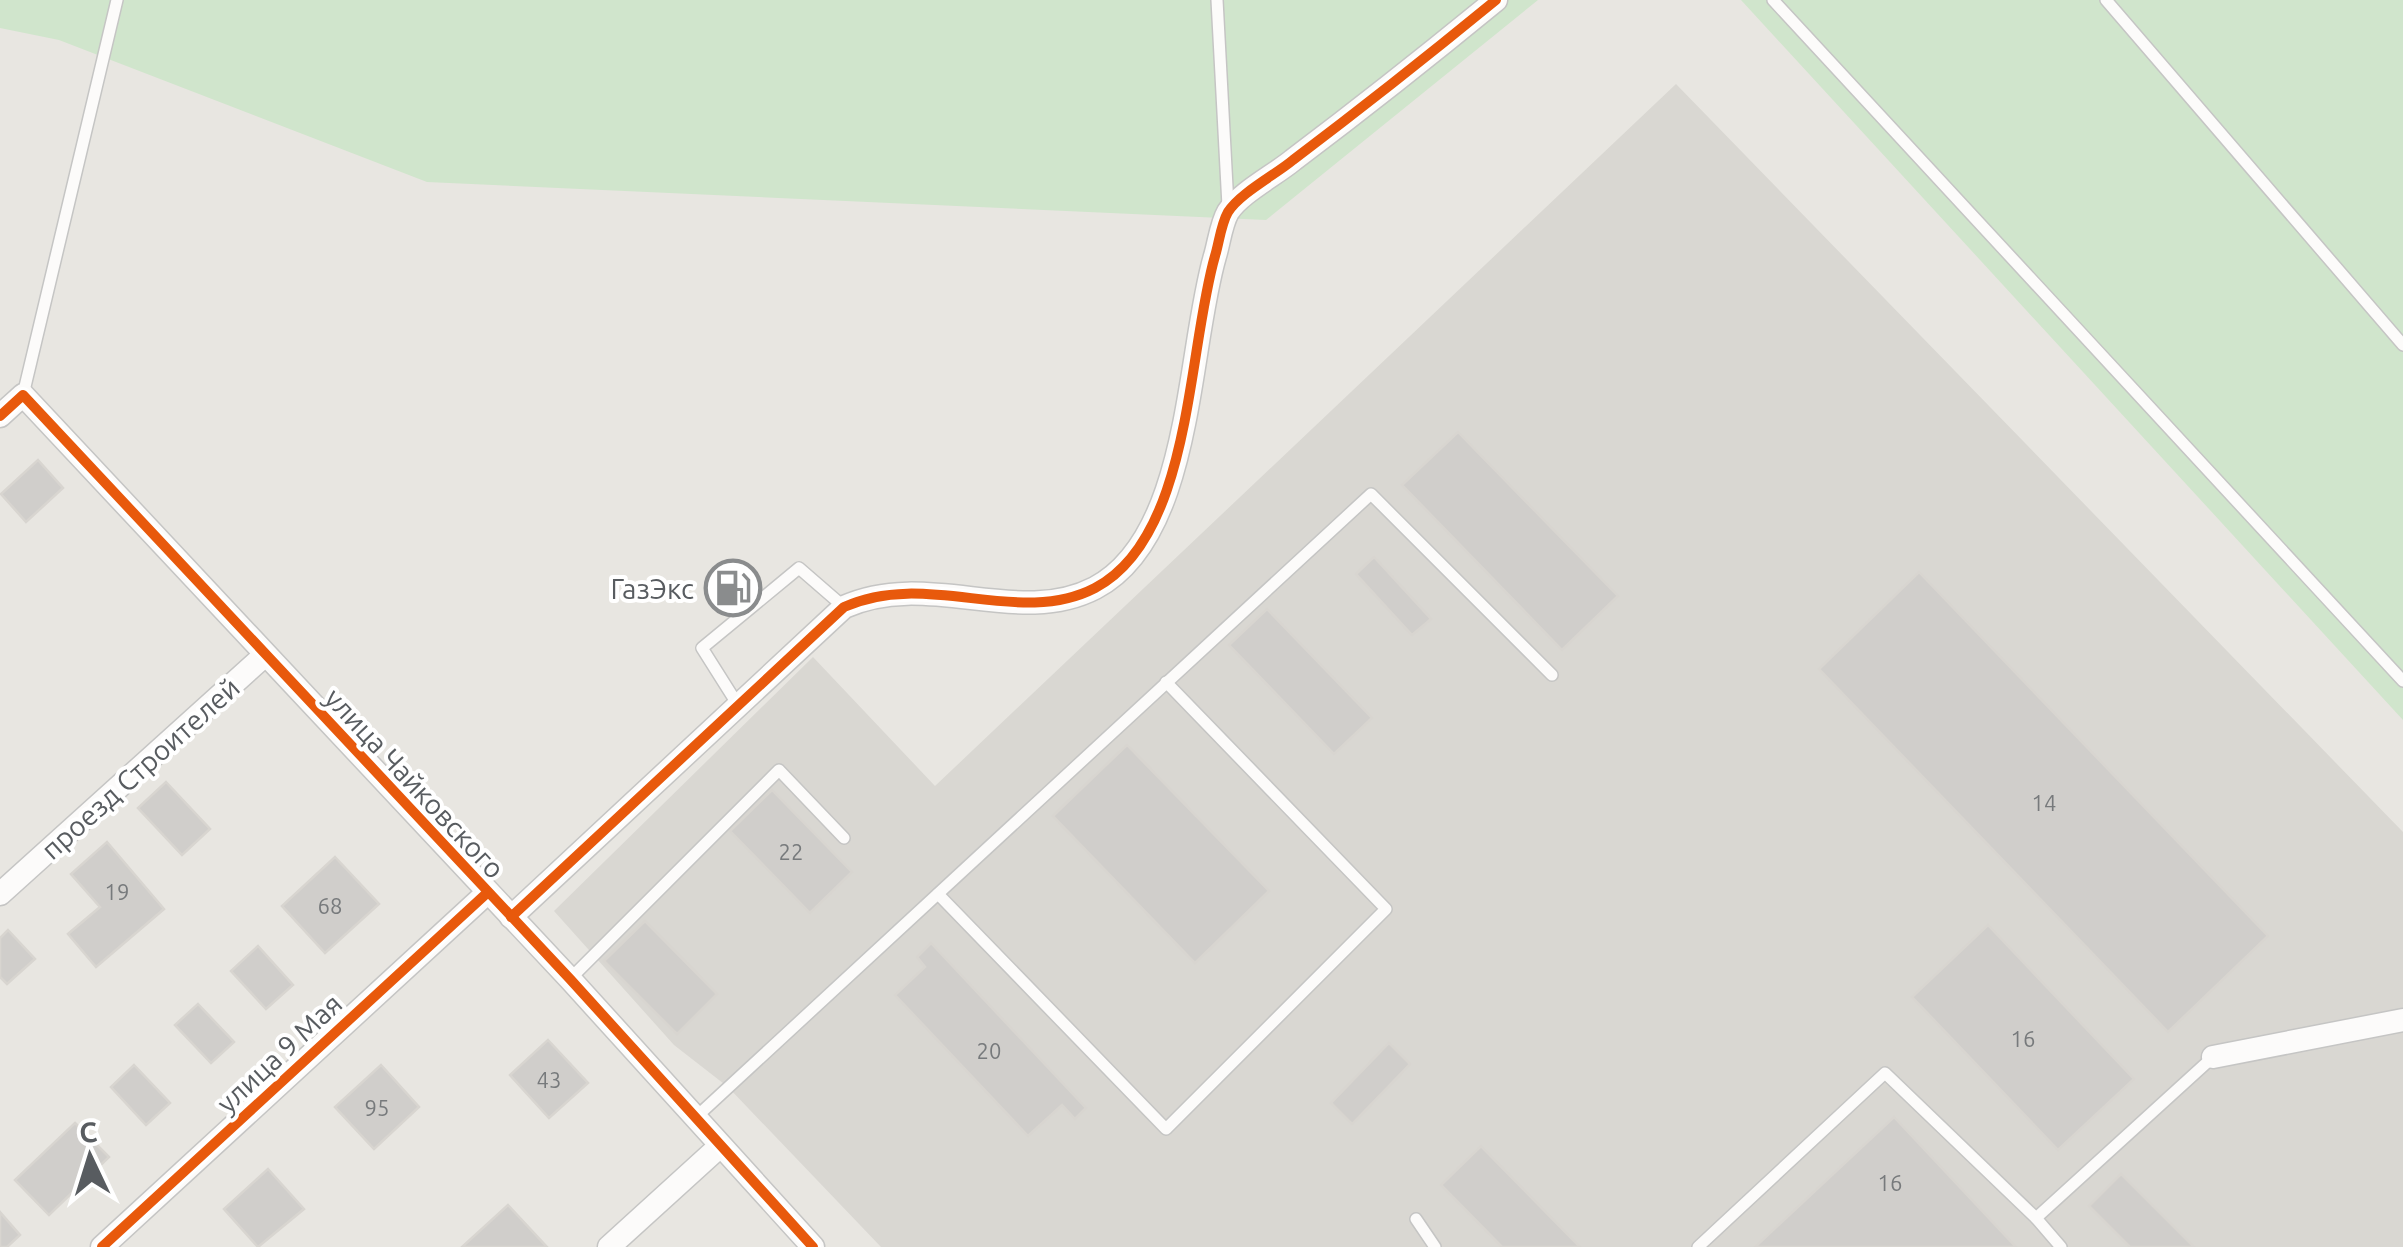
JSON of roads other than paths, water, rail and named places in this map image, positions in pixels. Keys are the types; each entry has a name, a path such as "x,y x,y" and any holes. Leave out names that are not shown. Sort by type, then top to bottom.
{"street":[{"path":"511,917 844,607 869,596 902,590 1052,604 1095,588 1124,570 1142,547 1176,470 1200,306 1228,211 1496,0"},
{"path":"0,416 23,395"},
{"name":"улица Чайковского","path":"23,395 570,979 813,1247"},
{"name":"проезд Строителей","path":"5,880 265,655"},
{"name":"улица 9 Мая","path":"102,1247 487,893"},
{"path":"2213,1057 2403,1020"},
{"path":"609,1247 719,1147"}],"lane":[{"path":"23,395 117,0"},
{"path":"1217,0 1228,211"},
{"path":"1772,0 2403,681"},
{"path":"2106,0 2403,345"},
{"path":"694,1119 1371,494 1552,675"},
{"path":"738,705 702,648 799,568 844,607"},
{"path":"938,894 1166,1129 1386,909 1166,682"},
{"path":"570,979 780,770 844,838"},
{"path":"2036,1218 2213,1057"},
{"path":"1698,1247 1885,1073 2036,1218 2061,1247"},
{"path":"1416,1219 1435,1247"}],"place":[{"name":"ГазЭкс","path":"733,588"}]}
